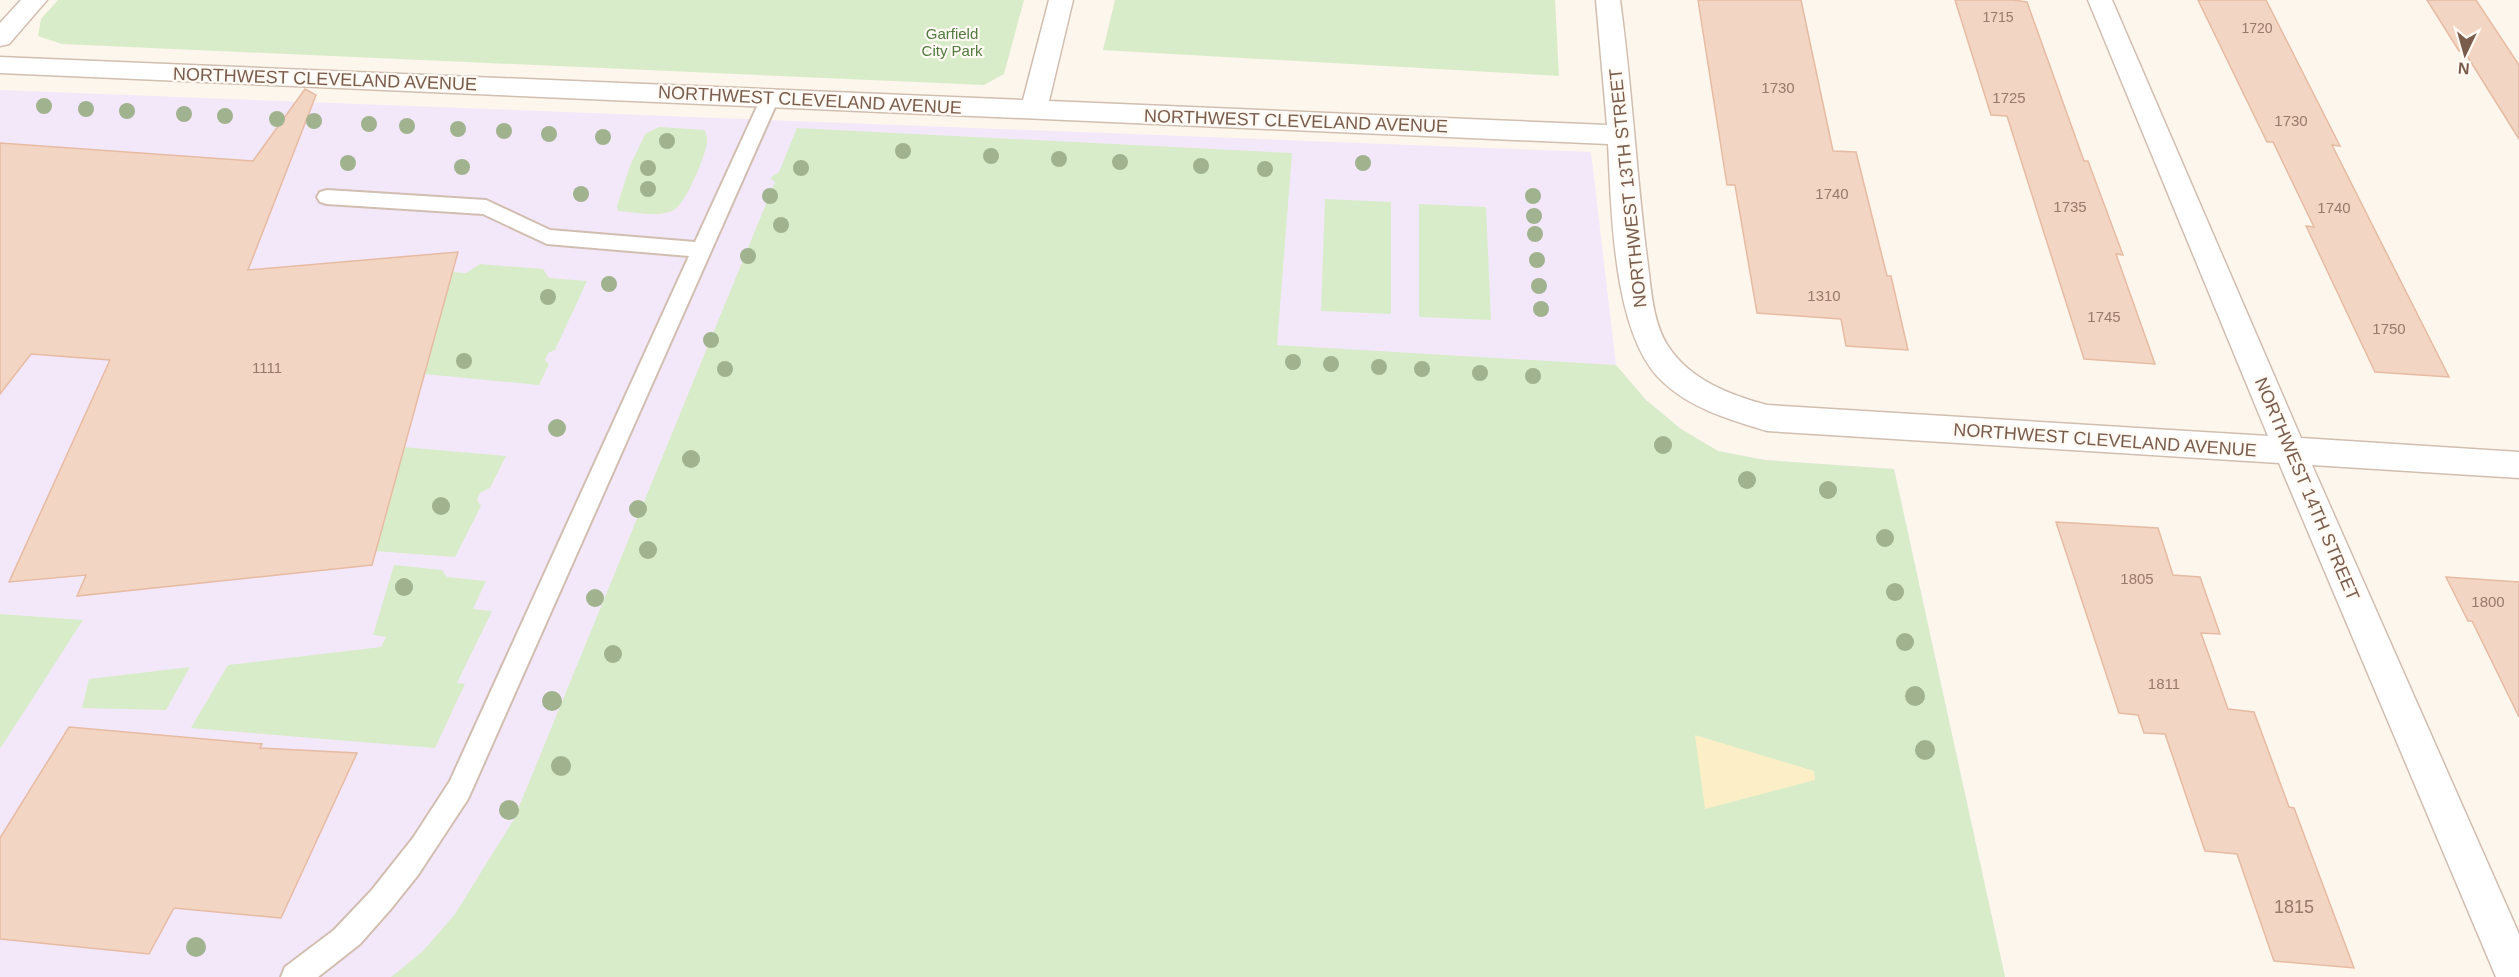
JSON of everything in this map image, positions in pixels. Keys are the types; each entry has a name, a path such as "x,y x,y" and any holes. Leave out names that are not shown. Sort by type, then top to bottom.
{"street":[{"path":"0,38 34,0"},
{"path":"1034,110 1061,0"},
{"name":"NORTHWEST 13TH STREET","path":"1608,0 1627,216 1642,321 1650,343 1664,364 1696,391"},
{"name":"NORTHWEST 14TH STREET","path":"2100,0 2290,451 2517,977"},
{"name":"NORTHWEST CLEVELAND AVENUE","path":"0,65 1620,135"},
{"name":"NORTHWEST CLEVELAND AVENUE","path":"1696,391 1723,406 1767,418 2519,465"}],"lane":[{"path":"295,977 350,935 431,838 459,790 771,98"},
{"path":"327,197 486,207 547,237 702,250"}],"shaded area":[{"path":"0,90 1591,152 1616,365 1646,400 1681,429 1718,451 1765,460 1894,469 2005,977 0,977"}],"green space":[{"name":"Garfield City Park","path":"58,0 1024,0 1004,74 984,85 62,44 38,36 41,19"},
{"path":"1115,0 1555,0 1559,76 1103,50"},
{"path":"659,127 705,130 707,143 694,179 684,199 674,210 661,214 618,211 617,206 630,166 645,134"},
{"path":"797,128 1292,153 1277,345 1616,365 1646,400 1681,429 1718,451 1765,460 1894,469 2005,977 391,977 423,951 455,914 514,819 775,182 770,178 779,172"},
{"path":"1325,199 1391,202 1391,314 1321,311"},
{"path":"1419,204 1486,207 1491,320 1419,317"},
{"path":"480,264 543,269 549,278 587,281 555,350 548,353 545,360 549,364 539,385 424,374 452,272 466,273"},
{"path":"403,447 506,456 490,488 480,493 477,500 481,506 455,557 375,551"},
{"path":"394,565 442,570 447,577 486,581 473,609 492,611 457,683 465,684 435,748 191,728 228,665 381,647 386,637 373,635"},
{"path":"0,614 83,620 0,749"},
{"path":"190,667 166,710 82,708 89,679"}],"sand":[{"path":"1695,735 1814,771 1815,780 1705,809"}],"building":[{"path":"1698,0 1801,0 1833,151 1856,152 1887,276 1891,276 1908,350 1846,346 1841,319 1757,313 1735,185 1727,185"},
{"path":"1955,0 2027,2 2084,161 2088,161 2123,255 2116,254 2155,364 2084,359 2007,116 1991,115"},
{"path":"2198,0 2266,0 2340,146 2332,145 2449,377 2375,372 2306,226 2314,227 2273,142 2267,142"},
{"path":"2427,0 2476,0 2519,65 2519,139 2464,51 2459,51"},
{"path":"305,89 316,95 248,270 458,252 372,565 77,596 86,575 9,582 110,360 31,354 0,394 0,143 253,161"},
{"path":"2056,522 2158,528 2173,575 2200,577 2220,634 2201,633 2228,709 2254,712 2289,807 2294,808 2354,968 2274,961 2237,854 2205,851 2165,734 2144,733 2138,715 2119,713"},
{"path":"2446,577 2519,582 2519,717 2472,621 2468,621"},
{"path":"69,727 262,744 260,748 357,753 281,918 174,908 149,954 0,939 0,838"}]}
